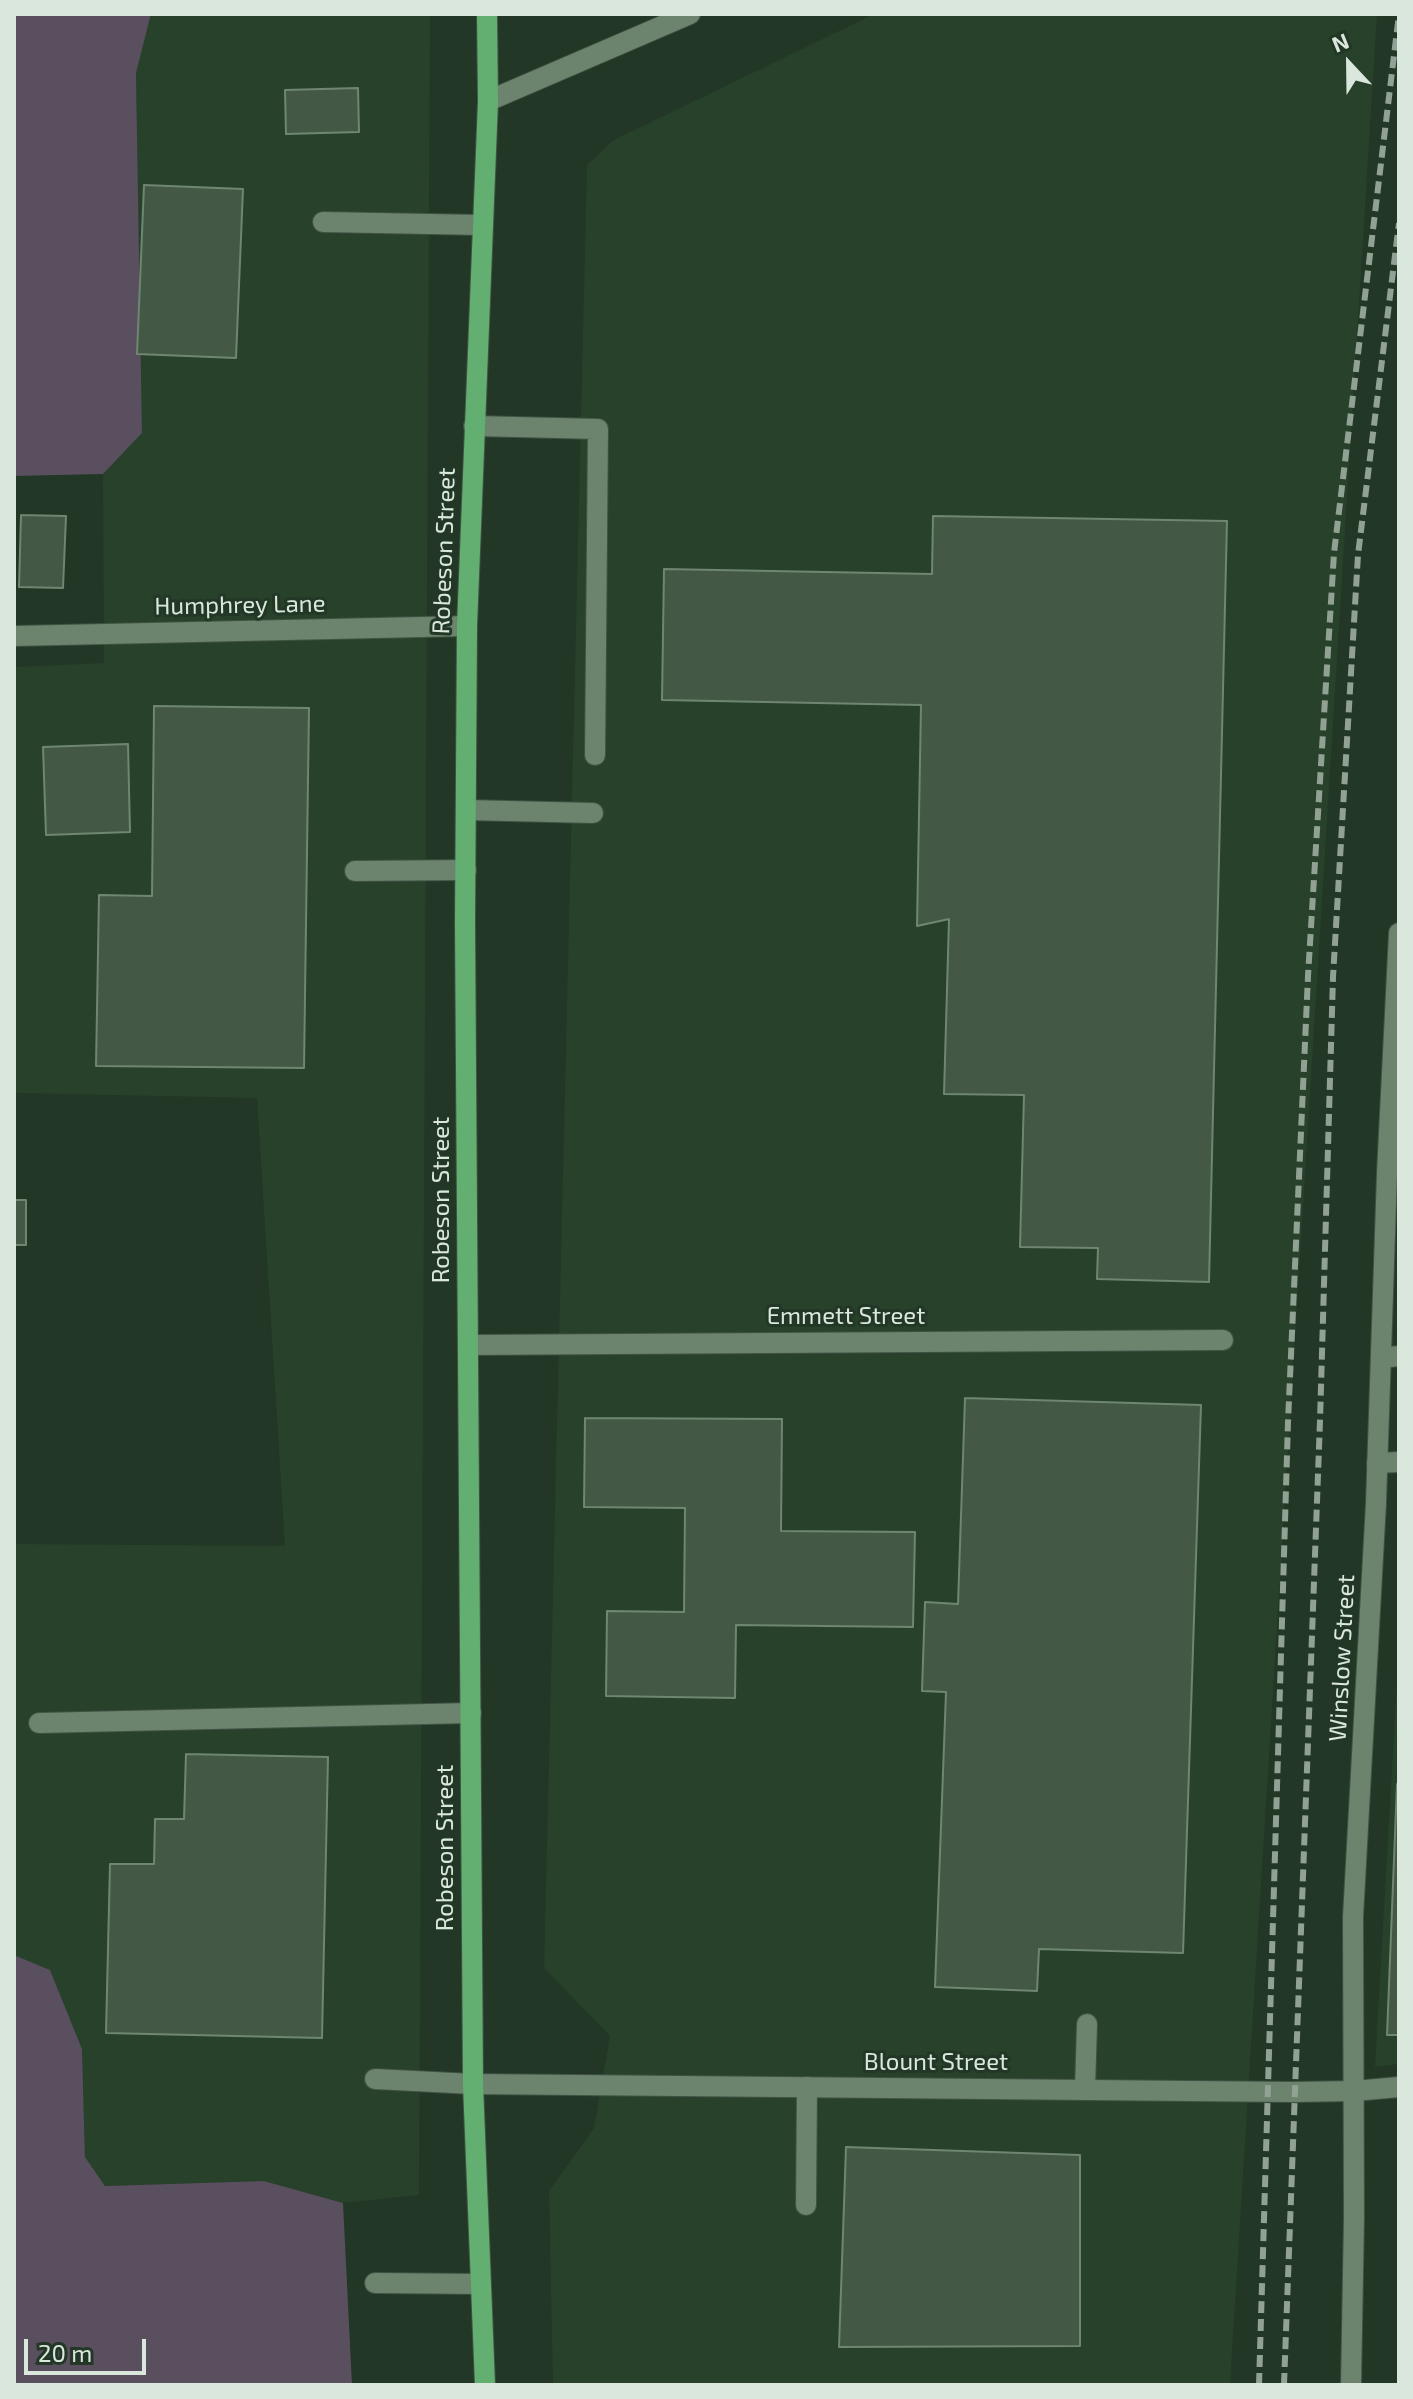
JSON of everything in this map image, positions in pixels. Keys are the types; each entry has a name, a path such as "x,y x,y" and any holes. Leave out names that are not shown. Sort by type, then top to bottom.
{"main road":[{"name":"Robeson Street","path":"485,2385 473,2084 466,810 467,626 488,101 487,14"}],"street":[{"path":"488,101 690,14"},
{"path":"323,222 482,225"},
{"path":"474,426 598,429 595,755"},
{"name":"Humphrey Lane","path":"14,636 467,626"},
{"path":"466,810 593,813"},
{"path":"355,871 466,870"},
{"name":"Winslow Street","path":"1351,2385 1353,1917 1377,1463 1390,1357 1399,933"},
{"name":"Emmett Street","path":"468,1345 1223,1340"},
{"path":"1377,1463 1399,1462"},
{"path":"39,1723 471,1713"},
{"path":"1085,2089 1087,2024"},
{"name":"Blount Street","path":"375,2079 473,2084 807,2087 1354,2091 1399,2087"},
{"path":"806,2205 807,2087"},
{"path":"375,2283 480,2284"}],"shaded area":[{"path":"14,14 151,14 136,73 142,433 103,474 14,476"},
{"path":"151,14 430,14 419,2195 343,2203 264,2181 105,2186 85,2157 82,2049 50,1970 14,1955 14,1544 285,1546 257,1098 14,1093 14,667 104,663 103,474 142,433 136,73"},
{"path":"874,14 1377,14 1230,2385 553,2385 549,2191 594,2128 610,2036 544,1968 587,165 612,141"},
{"path":"1399,1644 1399,2064 1375,2067"},
{"path":"14,1955 50,1970 82,2049 85,2157 105,2186 264,2181 343,2203 352,2385 14,2385"}],"building":[{"path":"358,88 359,132 286,134 285,90"},
{"path":"144,185 243,189 236,358 137,354"},
{"path":"21,515 66,516 63,588 19,587"},
{"path":"933,516 1227,521 1209,1282 1097,1279 1098,1248 1020,1247 1024,1095 944,1094 949,919 917,926 921,705 662,700 664,569 932,574"},
{"path":"154,706 309,708 304,1068 96,1066 99,895 152,896"},
{"path":"128,744 130,832 46,835 43,747"},
{"path":"14,1200 26,1200 26,1245 14,1245"},
{"path":"965,1398 1201,1405 1183,1953 1039,1949 1037,1991 935,1987 946,1692 922,1691 925,1602 958,1604"},
{"path":"585,1418 782,1419 781,1531 915,1532 913,1627 736,1625 735,1698 606,1696 607,1611 684,1612 685,1508 584,1507"},
{"path":"186,1754 328,1757 322,2038 106,2033 110,1864 154,1864 155,1819 184,1819"},
{"path":"1397,1784 1399,2035 1387,2035"},
{"path":"846,2147 1080,2155 1080,2346 839,2347"}],"railway":[{"path":"1259,2385 1288,1422 1308,976 1334,553 1399,14"},
{"path":"1284,2385 1320,1421 1333,977 1358,555 1399,223"}]}
